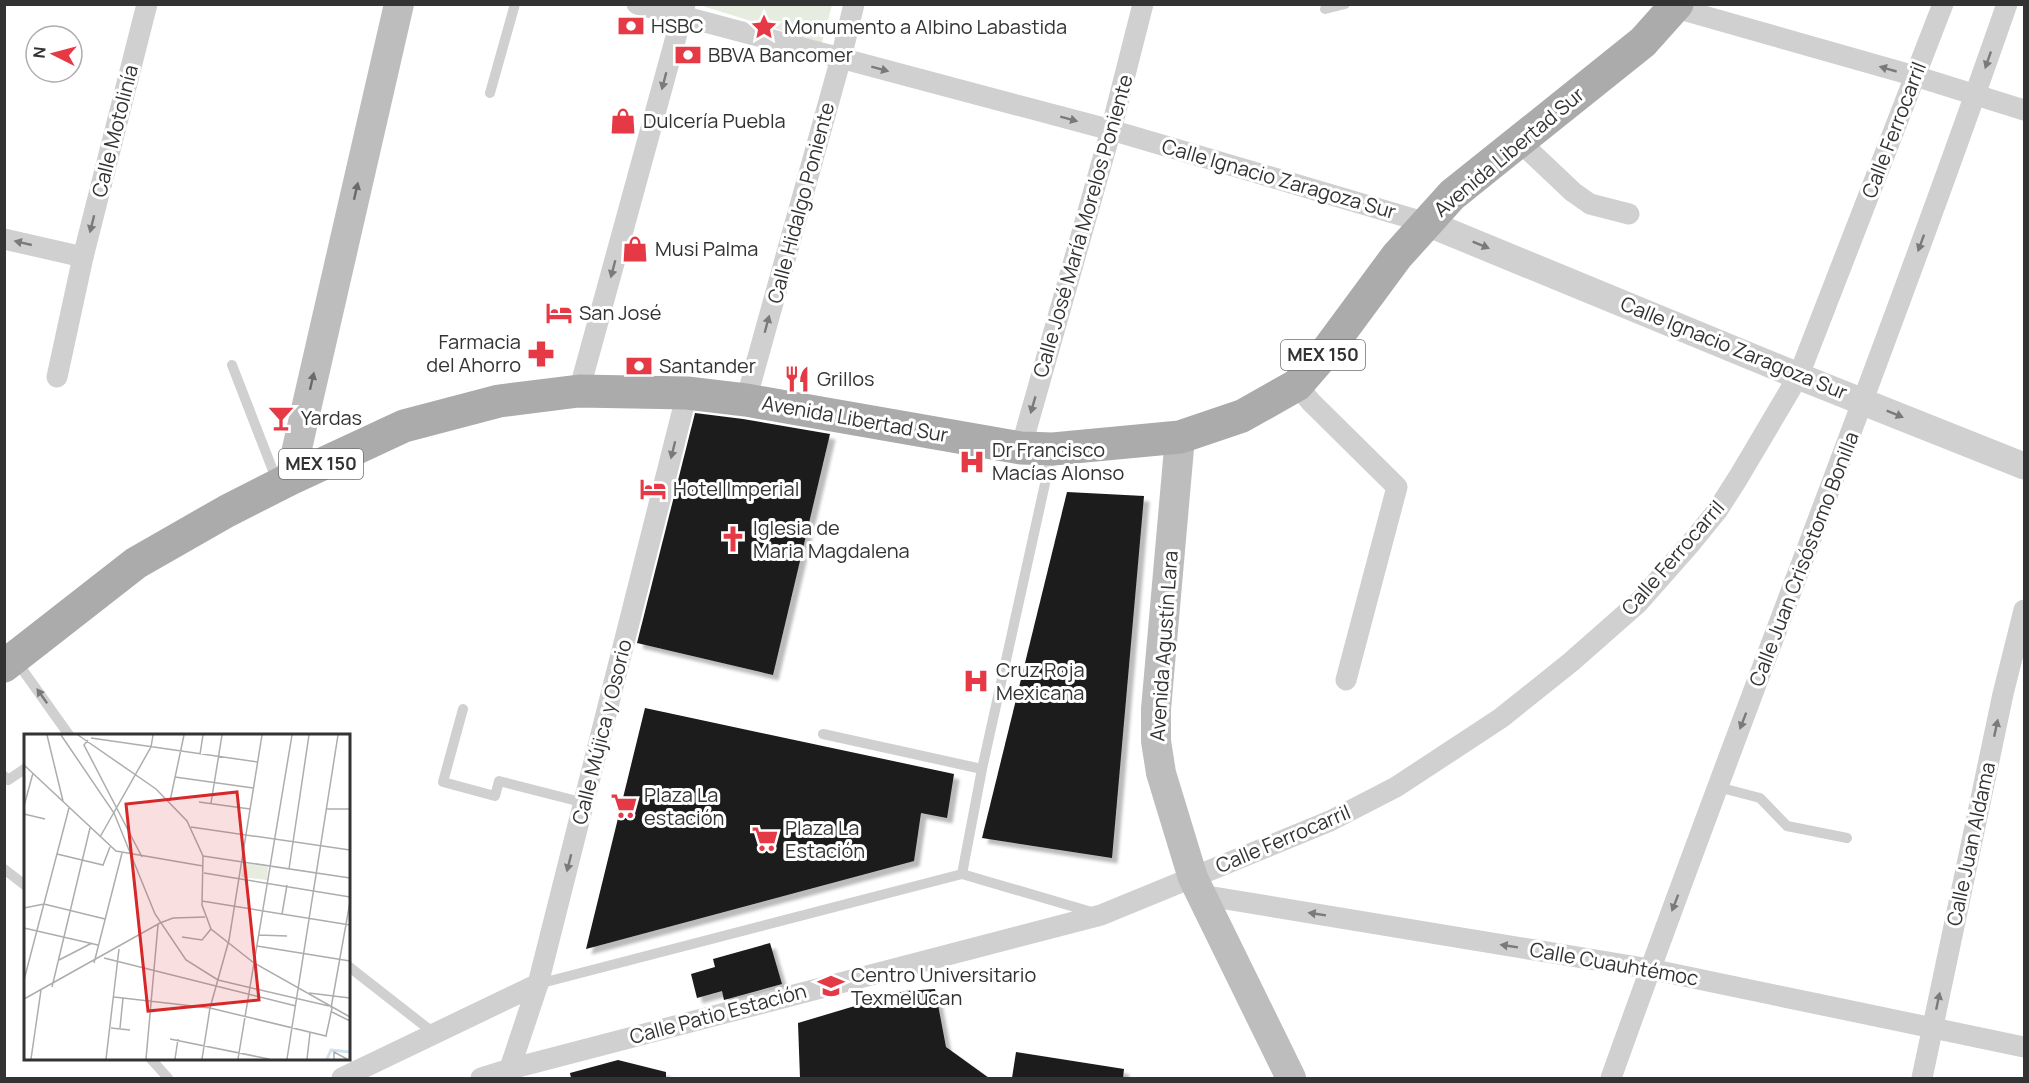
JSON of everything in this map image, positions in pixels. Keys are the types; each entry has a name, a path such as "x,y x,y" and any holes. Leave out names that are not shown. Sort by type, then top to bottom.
{"main road":[{"path":"284,481 399,4"},
{"name":"Avenida Libertad Sur","path":"687,393 746,400 1021,448 1053,449 1180,437 1242,416 1297,385 1329,348 1397,256 1452,195 1643,42 1673,6"},
{"name":"MEX 150","path":"8,659 136,563 226,510 404,426 499,401 579,391 687,393"},
{"name":"Avenida Agustín Lara","path":"1180,437 1156,709 1156,733 1161,773 1197,886 1291,1078"}],"street":[{"name":"Calle Motolinía","path":"57,376 83,257 147,4"},
{"name":"Calle Ignacio Zaragoza Sur","path":"637,4 683,10 841,58 1111,130 1427,223 2025,466"},
{"name":"Calle Hidalgo Poniente","path":"746,400 854,4"},
{"name":"Calle José María Morelos Poniente","path":"1021,448 1111,130 1143,4"},
{"name":"Calle Ferrocarril","path":"1197,886 1396,788 1502,718 1638,603 1691,543 1717,511 1799,375 1943,4"},
{"name":"Calle Juan Crisóstomo Bonilla","path":"1611,1078 1976,95 2007,4"},
{"path":"1673,6 2025,110"},
{"path":"579,391 683,10"},
{"path":"1520,141 1573,192 1590,204 1629,214"},
{"path":"4,239 83,257"},
{"path":"1297,385 1311,402 1397,487 1346,680"},
{"name":"Calle Mújica y Osorio","path":"508,1074 538,984 687,393"},
{"name":"Calle Juan Aldama","path":"1922,1078 2003,694 2025,610"},
{"name":"Calle Patio Estación","path":"508,1074 1101,915 1197,886"},
{"name":"Calle Cuauhtémoc","path":"1197,886 1650,969 2025,1047"},
{"path":"342,1078 538,984"},
{"path":"481,1078 508,1074"}],"lane":[{"path":"490,93 515,4"},
{"path":"1325,9 1345,4"},
{"path":"232,366 284,481"},
{"path":"962,874 982,769 1053,449"},
{"path":"8,659 68,734"},
{"path":"463,710 443,782 495,796 499,781 585,803"},
{"path":"823,734 982,769"},
{"path":"4,776 8,780 24,769"},
{"path":"1718,787 1760,798 1787,826 1847,838"},
{"path":"4,869 24,884"},
{"path":"538,984 962,874 1101,915"},
{"path":"350,968 435,1034"},
{"path":"151,1059 168,1078"}],"shaded area":[{"path":"699,5 832,5 822,43"}],"building":[{"name":"Iglesia de Maria Magdalena","path":"695,413 830,434 773,675 637,643"},
{"path":"1067,492 1144,496 1112,858 982,838"},
{"name":"Plaza La Estación","path":"645,708 954,774 947,818 921,813 914,861 586,949"},
{"path":"770,943 782,984 724,1000 722,991 697,998 691,974 715,967 713,959"},
{"name":"Centro Universitario Texmelucan","path":"935,989 946,1047 989,1078 800,1078 798,1023 905,991"},
{"name":"Centro Universitario Texmelucan","path":"1016,1052 1124,1069 1123,1078 1012,1078"},
{"path":"618,1060 666,1072 666,1078 571,1078 570,1073"}],"place":[{"name":"HSBC","path":"631,26"},
{"name":"Monumento a Albino Labastida","path":"764,27"},
{"name":"BBVA Bancomer","path":"688,55"},
{"name":"Dulcería Puebla","path":"623,121"},
{"name":"Musi Palma","path":"635,249"},
{"name":"San José","path":"559,313"},
{"name":"Farmacia del Ahorro","path":"541,354"},
{"name":"Santander","path":"639,366"},
{"name":"Grillos","path":"797,379"},
{"name":"Yardas","path":"281,418"},
{"name":"Dr Francisco Macías Alonso","path":"972,462"},
{"name":"Hotel Imperial","path":"653,489"},
{"name":"Iglesia de Maria Magdalena","path":"733,539"},
{"name":"Cruz Roja Mexicana","path":"976,681"},
{"name":"Plaza La estación","path":"624,806"},
{"name":"Plaza La Estación","path":"765,839"},
{"name":"Centro Universitario Texmelucan","path":"831,986"}]}
